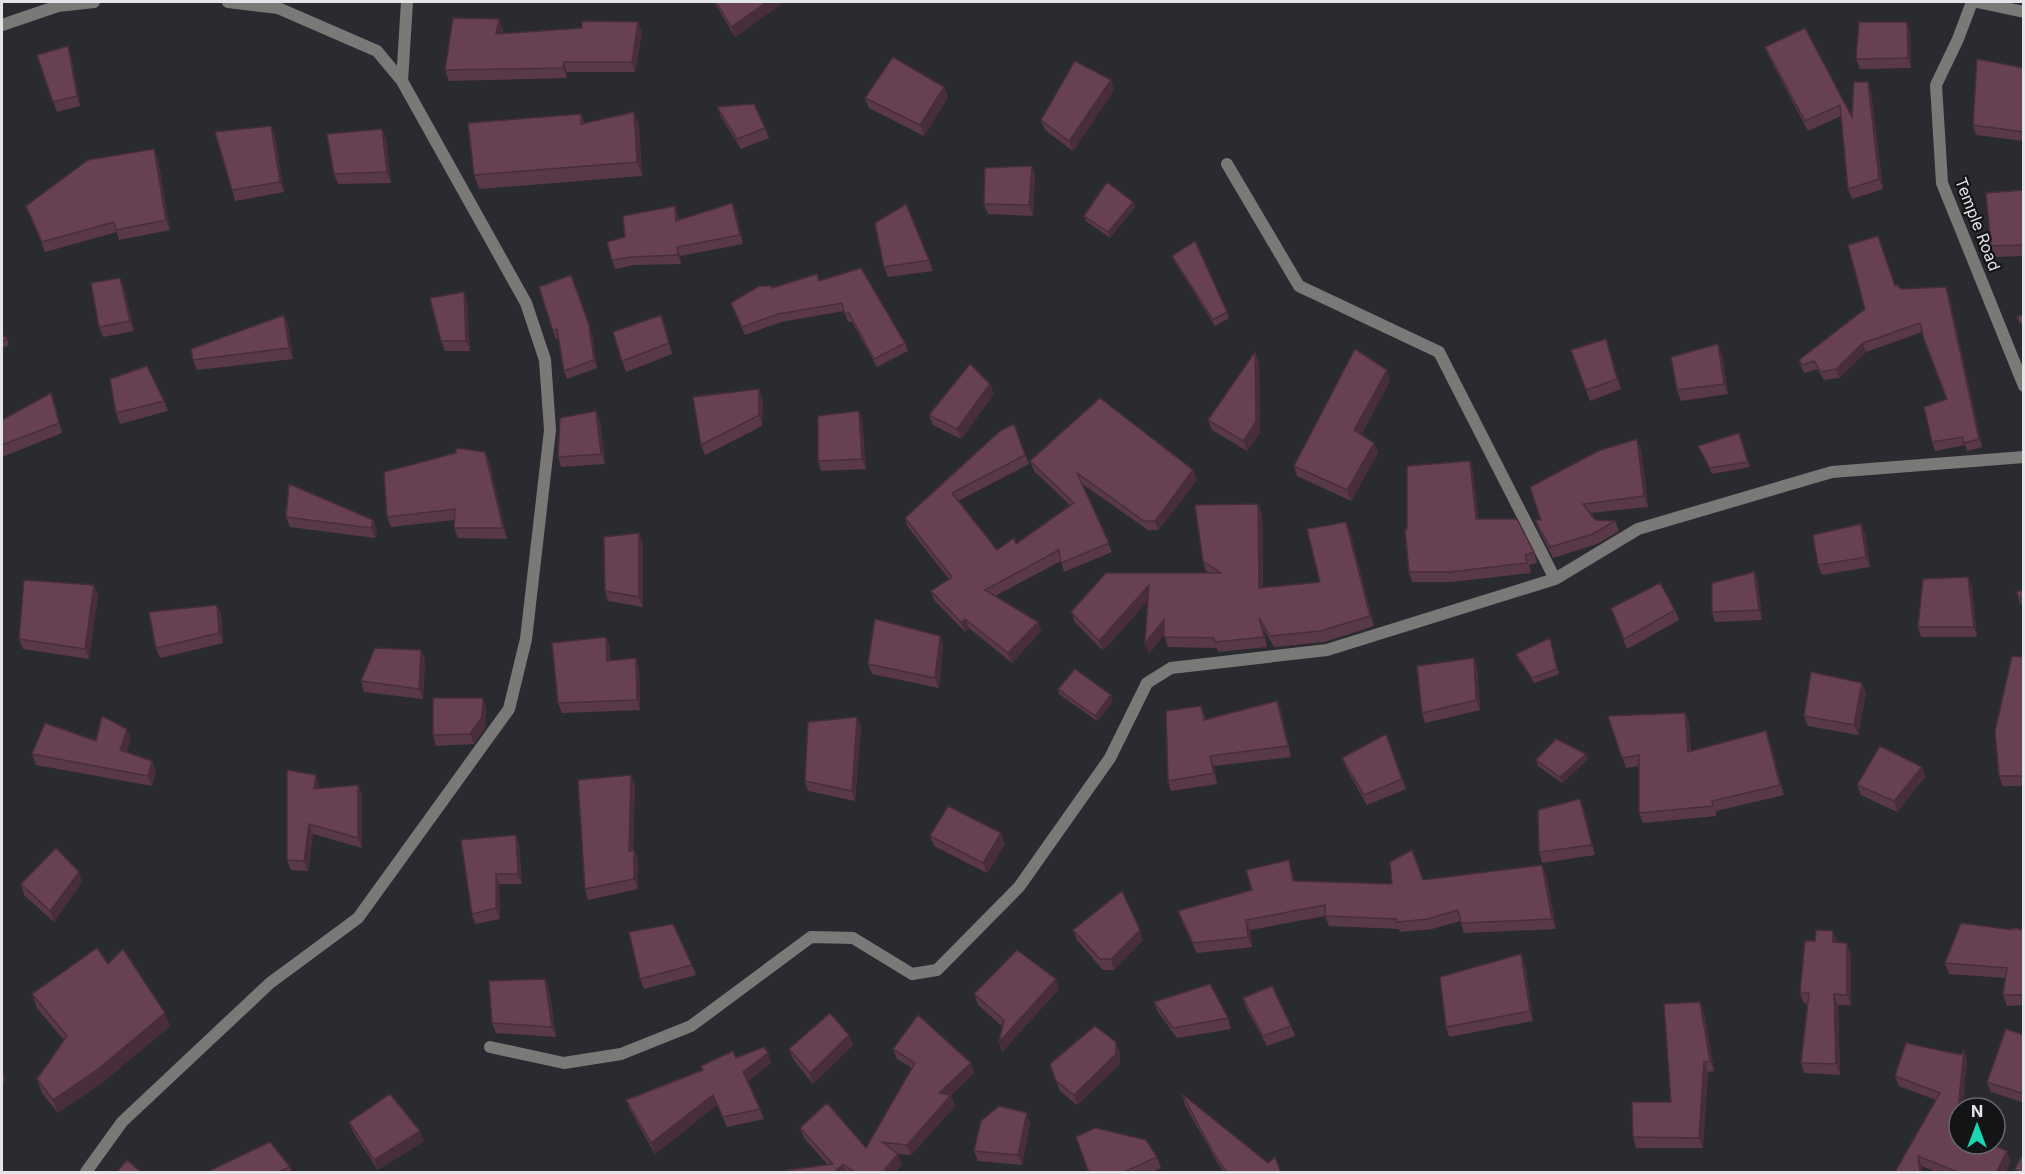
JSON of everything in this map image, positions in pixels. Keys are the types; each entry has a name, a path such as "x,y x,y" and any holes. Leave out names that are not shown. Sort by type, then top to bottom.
{"street":[{"path":"2,26 58,6 94,2"},
{"path":"86,1173 122,1122 261,991 357,918 509,709 526,639 550,430 545,360 526,303 402,81 377,51 278,8 228,2"},
{"path":"402,81 406,2"},
{"name":"Temple Road","path":"1972,2 1958,39 1936,85 1942,183 2024,386"},
{"path":"1977,2 2024,12"},
{"path":"1227,164 1299,286 1439,352 1555,579"},
{"path":"490,1047 564,1063 621,1054 691,1026 811,937 853,938 912,974 937,970 1018,887 1110,758 1147,683 1172,668 1327,650 1555,579 1638,529 1832,472 2024,457"}],"building":[{"path":"716,2 767,2 731,27"},
{"path":"453,18 499,19 496,34 582,28 582,21 638,22 632,62 564,62 563,68 445,70"},
{"path":"1859,22 1907,22 1908,58 1856,59"},
{"path":"1805,28 1852,117 1854,82 1868,82 1879,179 1848,189 1840,105 1805,121 1765,47"},
{"path":"68,46 77,96 53,102 37,55"},
{"path":"893,57 944,87 920,125 865,98"},
{"path":"1977,59 2024,68 2024,132 1973,125"},
{"path":"1075,61 1111,80 1069,141 1041,120"},
{"path":"754,104 765,128 737,139 717,107"},
{"path":"634,112 637,162 474,175 468,123 581,114 581,124"},
{"path":"271,126 280,182 232,190 215,132"},
{"path":"382,129 387,172 334,174 327,134"},
{"path":"154,149 166,220 116,230 114,222 42,242 26,206 88,160"},
{"path":"1032,166 1029,205 984,204 985,168"},
{"path":"1107,182 1133,202 1108,232 1084,216"},
{"path":"2024,190 2024,245 1991,246 1986,193"},
{"path":"732,203 740,235 677,247 678,255 612,260 607,242 625,237 623,216 675,206 676,221"},
{"path":"906,204 929,260 884,267 875,223"},
{"path":"1878,236 1895,286 1901,289 1946,287 1979,439 1964,443 1962,437 1932,442 1924,407 1947,399 1920,323 1863,343 1836,369 1821,372 1814,361 1802,365 1799,360 1865,309 1848,245"},
{"path":"1195,241 1227,312 1213,320 1172,256"},
{"path":"861,268 905,343 874,359 849,313 845,314 842,303 778,314 742,327 731,303 759,286 771,286 772,288 817,274 819,281"},
{"path":"571,275 589,325 594,360 564,371 557,329 553,331 539,287"},
{"path":"120,278 130,321 99,327 91,283"},
{"path":"464,292 466,341 441,341 430,298"},
{"path":"2024,314 2024,329 2017,317"},
{"path":"284,315 289,348 193,360 191,349"},
{"path":"661,315 669,343 622,361 613,332"},
{"path":"1606,339 1617,379 1586,390 1571,350"},
{"path":"1718,344 1724,384 1677,390 1671,357"},
{"path":"1355,349 1387,370 1354,430 1374,443 1347,490 1294,466"},
{"path":"1255,352 1256,422 1243,441 1208,420"},
{"path":"970,364 990,384 957,429 929,415"},
{"path":"147,366 164,401 116,413 110,379"},
{"path":"759,389 759,415 701,445 693,397"},
{"path":"51,393 59,423 2,445 2,420"},
{"path":"1100,398 1193,470 1155,521 1144,521 1077,473 1109,543 1061,563 1059,550 985,590 1038,622 1008,653 965,619 961,622 931,591 952,577 905,518 1000,431 1014,424 1025,455 952,493 997,550 1014,538 1016,544 1074,503 1030,461"},
{"path":"596,411 601,454 558,457 560,418"},
{"path":"859,411 862,459 818,461 818,416"},
{"path":"1739,433 1748,462 1710,468 1698,446"},
{"path":"1637,439 1644,496 1583,504 1595,520 1615,521 1593,534 1550,547 1535,520 1541,520 1530,487 1598,451"},
{"path":"456,448 485,452 503,528 454,528 455,509 387,517 384,472 456,453"},
{"path":"1470,461 1476,519 1517,519 1534,552 1525,555 1527,563 1449,572 1409,572 1405,529 1407,529 1407,466"},
{"path":"289,484 373,520 371,528 286,517"},
{"path":"1258,504 1259,588 1320,582 1307,529 1346,522 1370,616 1320,631 1270,636 1259,618 1264,637 1215,642 1214,638 1164,637 1164,620 1145,643 1149,585 1099,641 1071,612 1106,573 1221,573 1203,561 1195,505"},
{"path":"1861,524 1866,557 1818,565 1813,535"},
{"path":"639,533 639,597 605,591 604,537"},
{"path":"1754,572 1759,610 1712,612 1712,583"},
{"path":"1968,577 1974,627 1918,627 1923,579"},
{"path":"24,580 94,585 85,649 19,639"},
{"path":"1660,583 1675,610 1624,639 1611,608"},
{"path":"2024,590 2024,602 2016,592"},
{"path":"217,605 219,633 156,648 149,612"},
{"path":"875,619 940,636 935,678 868,664"},
{"path":"606,637 607,661 636,658 637,700 558,703 552,643"},
{"path":"1550,638 1557,669 1532,678 1516,654"},
{"path":"375,648 421,650 419,689 361,681"},
{"path":"2012,656 2024,657 2024,776 1999,776 1995,731"},
{"path":"1474,658 1476,700 1422,713 1417,666"},
{"path":"1075,669 1111,695 1095,716 1058,689"},
{"path":"1811,672 1862,683 1854,725 1804,716"},
{"path":"433,698 483,698 482,717 470,734 433,735"},
{"path":"1277,701 1288,746 1210,756 1214,773 1168,781 1166,711 1201,706 1204,720"},
{"path":"1685,713 1688,752 1766,731 1780,785 1712,801 1713,806 1639,813 1639,755 1622,758 1608,716"},
{"path":"102,716 127,729 120,750 152,761 148,776 32,754 45,723 96,741"},
{"path":"857,717 852,791 805,781 808,722"},
{"path":"1386,734 1402,779 1364,795 1342,758"},
{"path":"1556,739 1586,754 1560,777 1536,760"},
{"path":"1880,746 1922,767 1894,801 1857,785"},
{"path":"287,770 316,775 314,789 358,785 358,838 309,824 304,861 287,860"},
{"path":"631,775 629,851 634,850 634,879 585,889 578,780"},
{"path":"1580,799 1592,845 1539,852 1538,810"},
{"path":"948,806 1001,833 983,863 930,836"},
{"path":"516,835 518,874 496,874 496,908 472,914 461,840"},
{"path":"56,848 79,872 50,911 21,884"},
{"path":"1412,850 1423,880 1542,865 1552,919 1461,923 1458,910 1428,919 1397,922 1396,919 1325,916 1325,905 1246,920 1248,937 1193,943 1178,911 1252,890 1246,870 1289,860 1293,881 1392,884 1390,862"},
{"path":"1122,891 1140,930 1111,959 1100,959 1073,930"},
{"path":"1961,923 2024,930 2024,995 2003,995 2007,968 1945,963"},
{"path":"673,924 692,965 640,979 629,932"},
{"path":"1816,930 1833,931 1833,942 1847,943 1847,995 1834,994 1836,1064 1801,1063 1809,993 1800,993 1805,941 1815,941"},
{"path":"97,948 108,964 123,949 165,1013 98,1069 53,1100 37,1079 67,1036 32,994"},
{"path":"1017,950 1056,979 999,1042 1004,1020 974,994"},
{"path":"1521,954 1530,1011 1446,1027 1440,977"},
{"path":"545,979 552,1027 492,1023 489,981"},
{"path":"1210,984 1228,1018 1173,1028 1154,1002"},
{"path":"1272,986 1291,1026 1263,1036 1243,998"},
{"path":"1700,1002 1710,1061 1704,1062 1699,1138 1633,1137 1632,1102 1671,1102 1664,1004"},
{"path":"830,1013 849,1035 810,1073 789,1049"},
{"path":"918,1015 971,1063 939,1093 951,1095 907,1145 882,1142 898,1154 885,1169 887,1173 856,1173 843,1164 834,1173 783,1173 783,1171 833,1164 800,1128 827,1103 866,1148 915,1063 893,1049"},
{"path":"1095,1026 1116,1042 1116,1054 1074,1095 1056,1081 1050,1064"},
{"path":"2006,1029 2024,1035 2024,1094 1987,1082"},
{"path":"1906,1043 1961,1055 1964,1050 1959,1096 1947,1096 1947,1156 2004,1156 1996,1173 1960,1173 1918,1156 1920,1173 1877,1173 1895,1172 1940,1093 1895,1076"},
{"path":"764,1047 768,1053 743,1072 760,1109 723,1117 713,1095 651,1143 626,1100 703,1070 701,1066 733,1051 736,1058"},
{"path":"390,1094 420,1131 374,1160 349,1122"},
{"path":"1182,1094 1268,1163 1275,1157 1281,1173 1227,1173"},
{"path":"999,1106 1027,1113 1018,1155 974,1151 981,1121"},
{"path":"1095,1128 1146,1140 1157,1157 1122,1173 1089,1173 1076,1137"},
{"path":"270,1142 290,1167 276,1173 205,1173"},
{"path":"2024,1152 2024,1173 2020,1173 2015,1169"},
{"path":"127,1160 142,1173 116,1173"}]}
